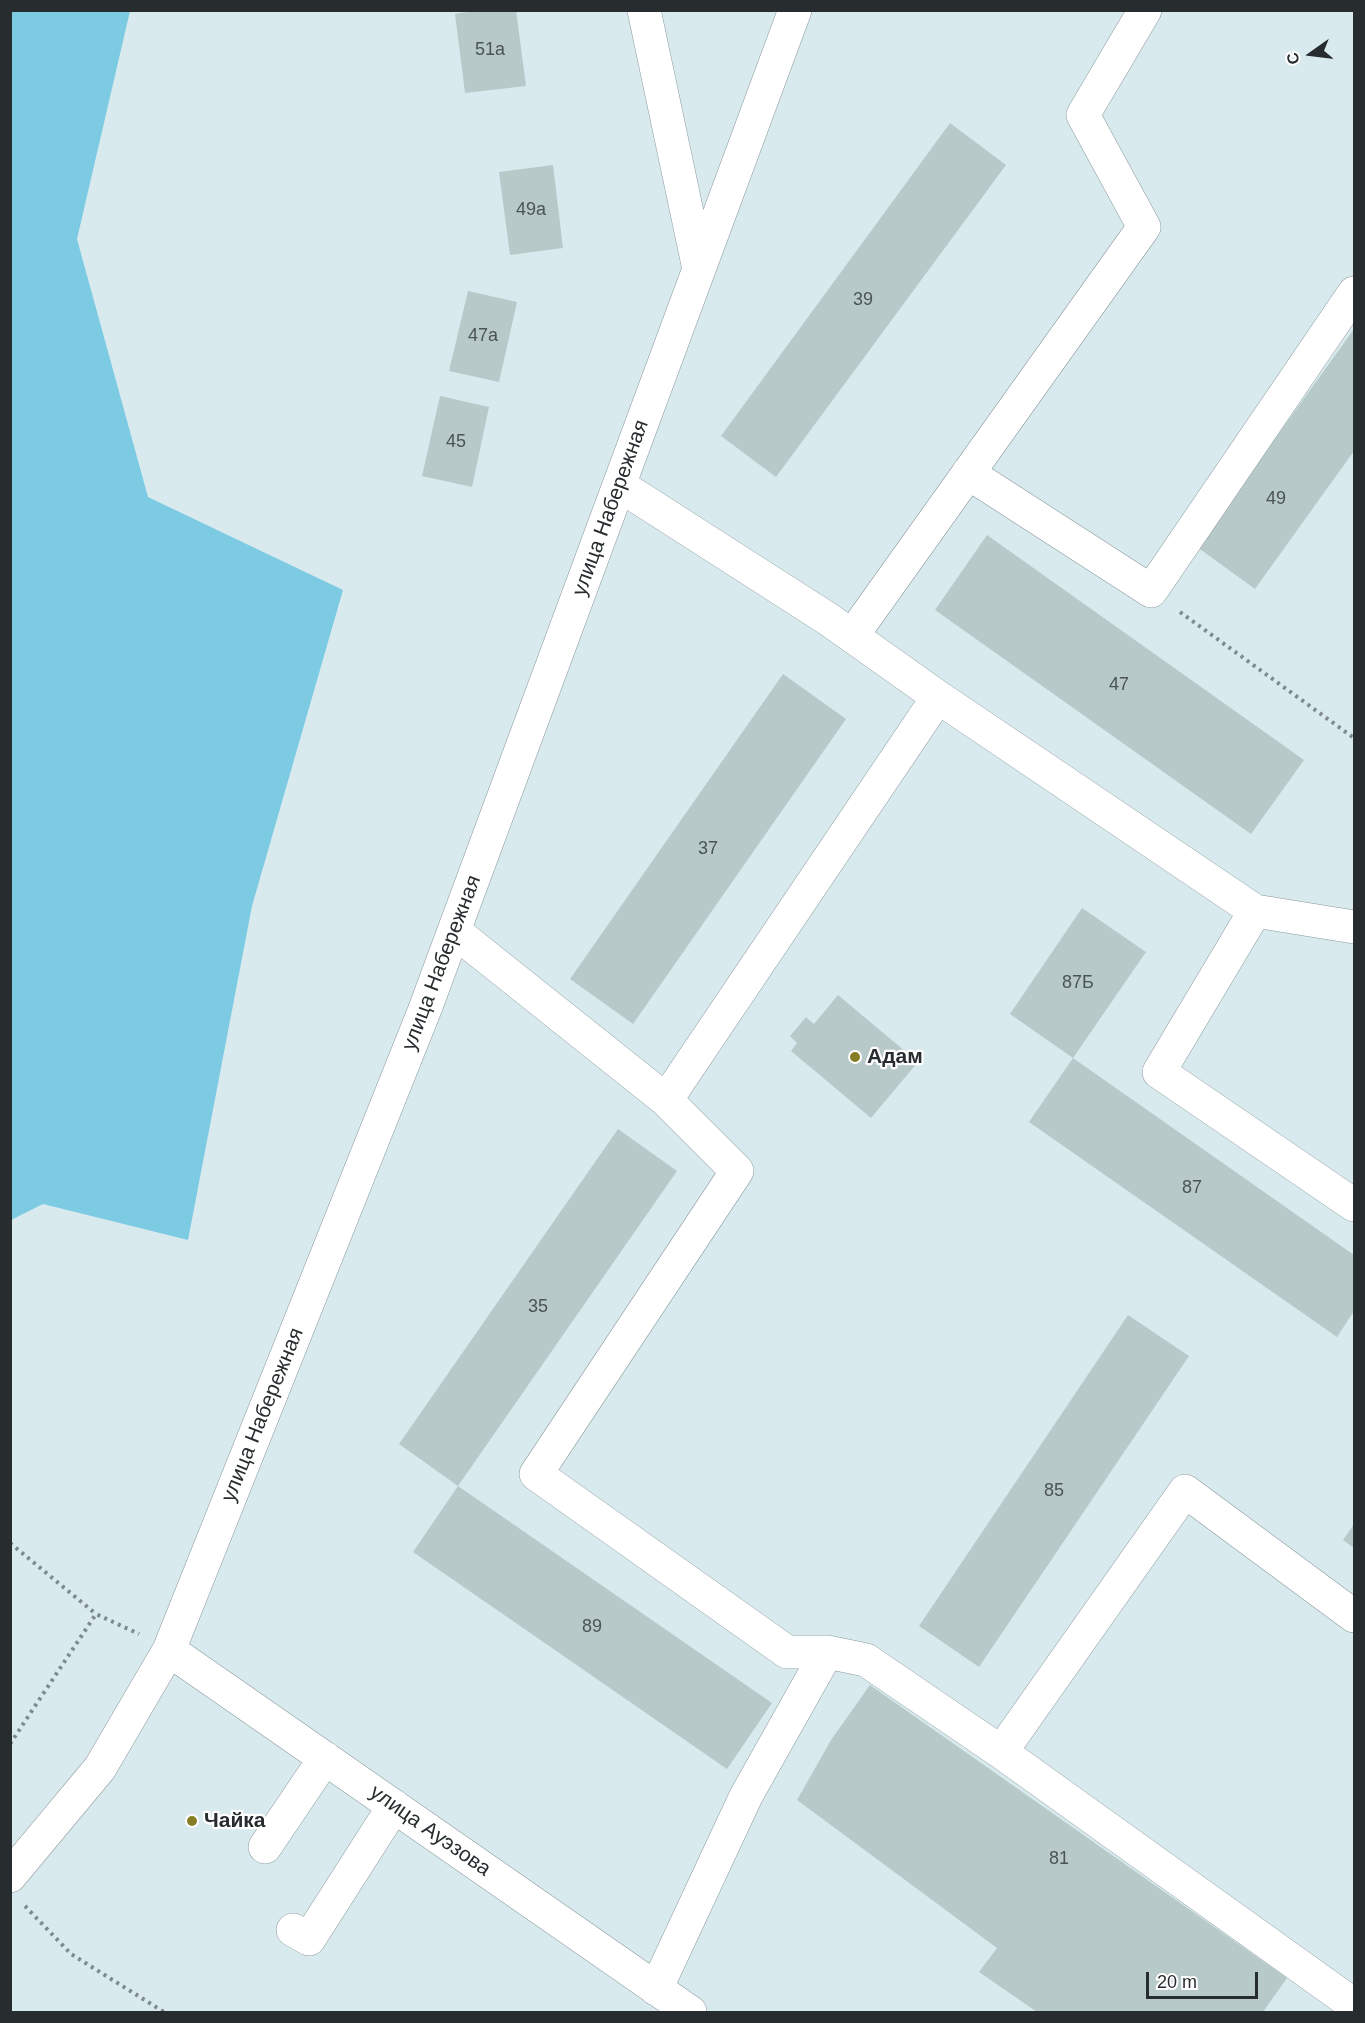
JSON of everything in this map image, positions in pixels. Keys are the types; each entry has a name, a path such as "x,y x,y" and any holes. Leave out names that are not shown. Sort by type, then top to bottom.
{"street":[{"path":"644,10 699,269"},
{"name":"улица Набережная","path":"14,1888 100,1768 169,1650 425,1009 795,10"},
{"path":"852,636 1144,226 1083,115 1145,10"},
{"path":"968,473 1151,591 1354,293"},
{"path":"619,485 828,619 938,697 1255,911 1354,927"},
{"path":"666,1100 938,697"},
{"path":"1255,911 1159,1072 1354,1205"},
{"path":"454,931 666,1100 737,1171 536,1474 787,1652 827,1652 866,1660 1001,1752 1354,2005"},
{"path":"1001,1752 1185,1491 1354,1616"},
{"name":"улица Ауэзова","path":"169,1650 690,2013"},
{"path":"656,1989 746,1796 827,1652"},
{"path":"265,1847 325,1758"},
{"path":"293,1930 309,1939 394,1806"}],"path":[{"path":"1151,591 1354,738"},
{"path":"10,1543 96,1614 169,1650"},
{"path":"10,1744 96,1614"},
{"path":"14,1888 71,1954 164,2013"}],"shaded area":[{"path":"11,10 130,11 77,239 148,497 343,590 252,906 188,1240 43,1204 11,1220"}],"building":[{"path":"480,10 516,10 526,86 465,93 455,14"},
{"path":"950,123 1006,165 776,477 721,436"},
{"path":"553,165 563,248 510,255 499,172"},
{"path":"468,291 517,302 499,382 449,371"},
{"path":"1354,329 1354,451 1255,589 1197,547"},
{"path":"440,396 489,407 472,487 422,476"},
{"path":"987,535 1304,760 1251,834 935,610"},
{"path":"783,674 846,719 633,1024 570,979"},
{"path":"1082,908 1146,952 1073,1058 1010,1014"},
{"name":"Адам","path":"838,995 918,1062 871,1118 791,1051 797,1043 790,1036 806,1017 814,1024"},
{"path":"1073,1058 1354,1255 1354,1311 1337,1337 1029,1122"},
{"path":"618,1129 677,1171 458,1486 399,1444"},
{"path":"1128,1315 1189,1356 979,1667 919,1626"},
{"path":"458,1486 772,1703 727,1769 413,1552"},
{"path":"1354,1524 1354,1548 1343,1540"},
{"path":"870,1685 1287,1978 1263,2012 1037,2012 979,1972 997,1948 797,1800 831,1740"}],"place":[{"name":"Адам","path":"855,1057"},
{"name":"Чайка","path":"192,1821"}]}
